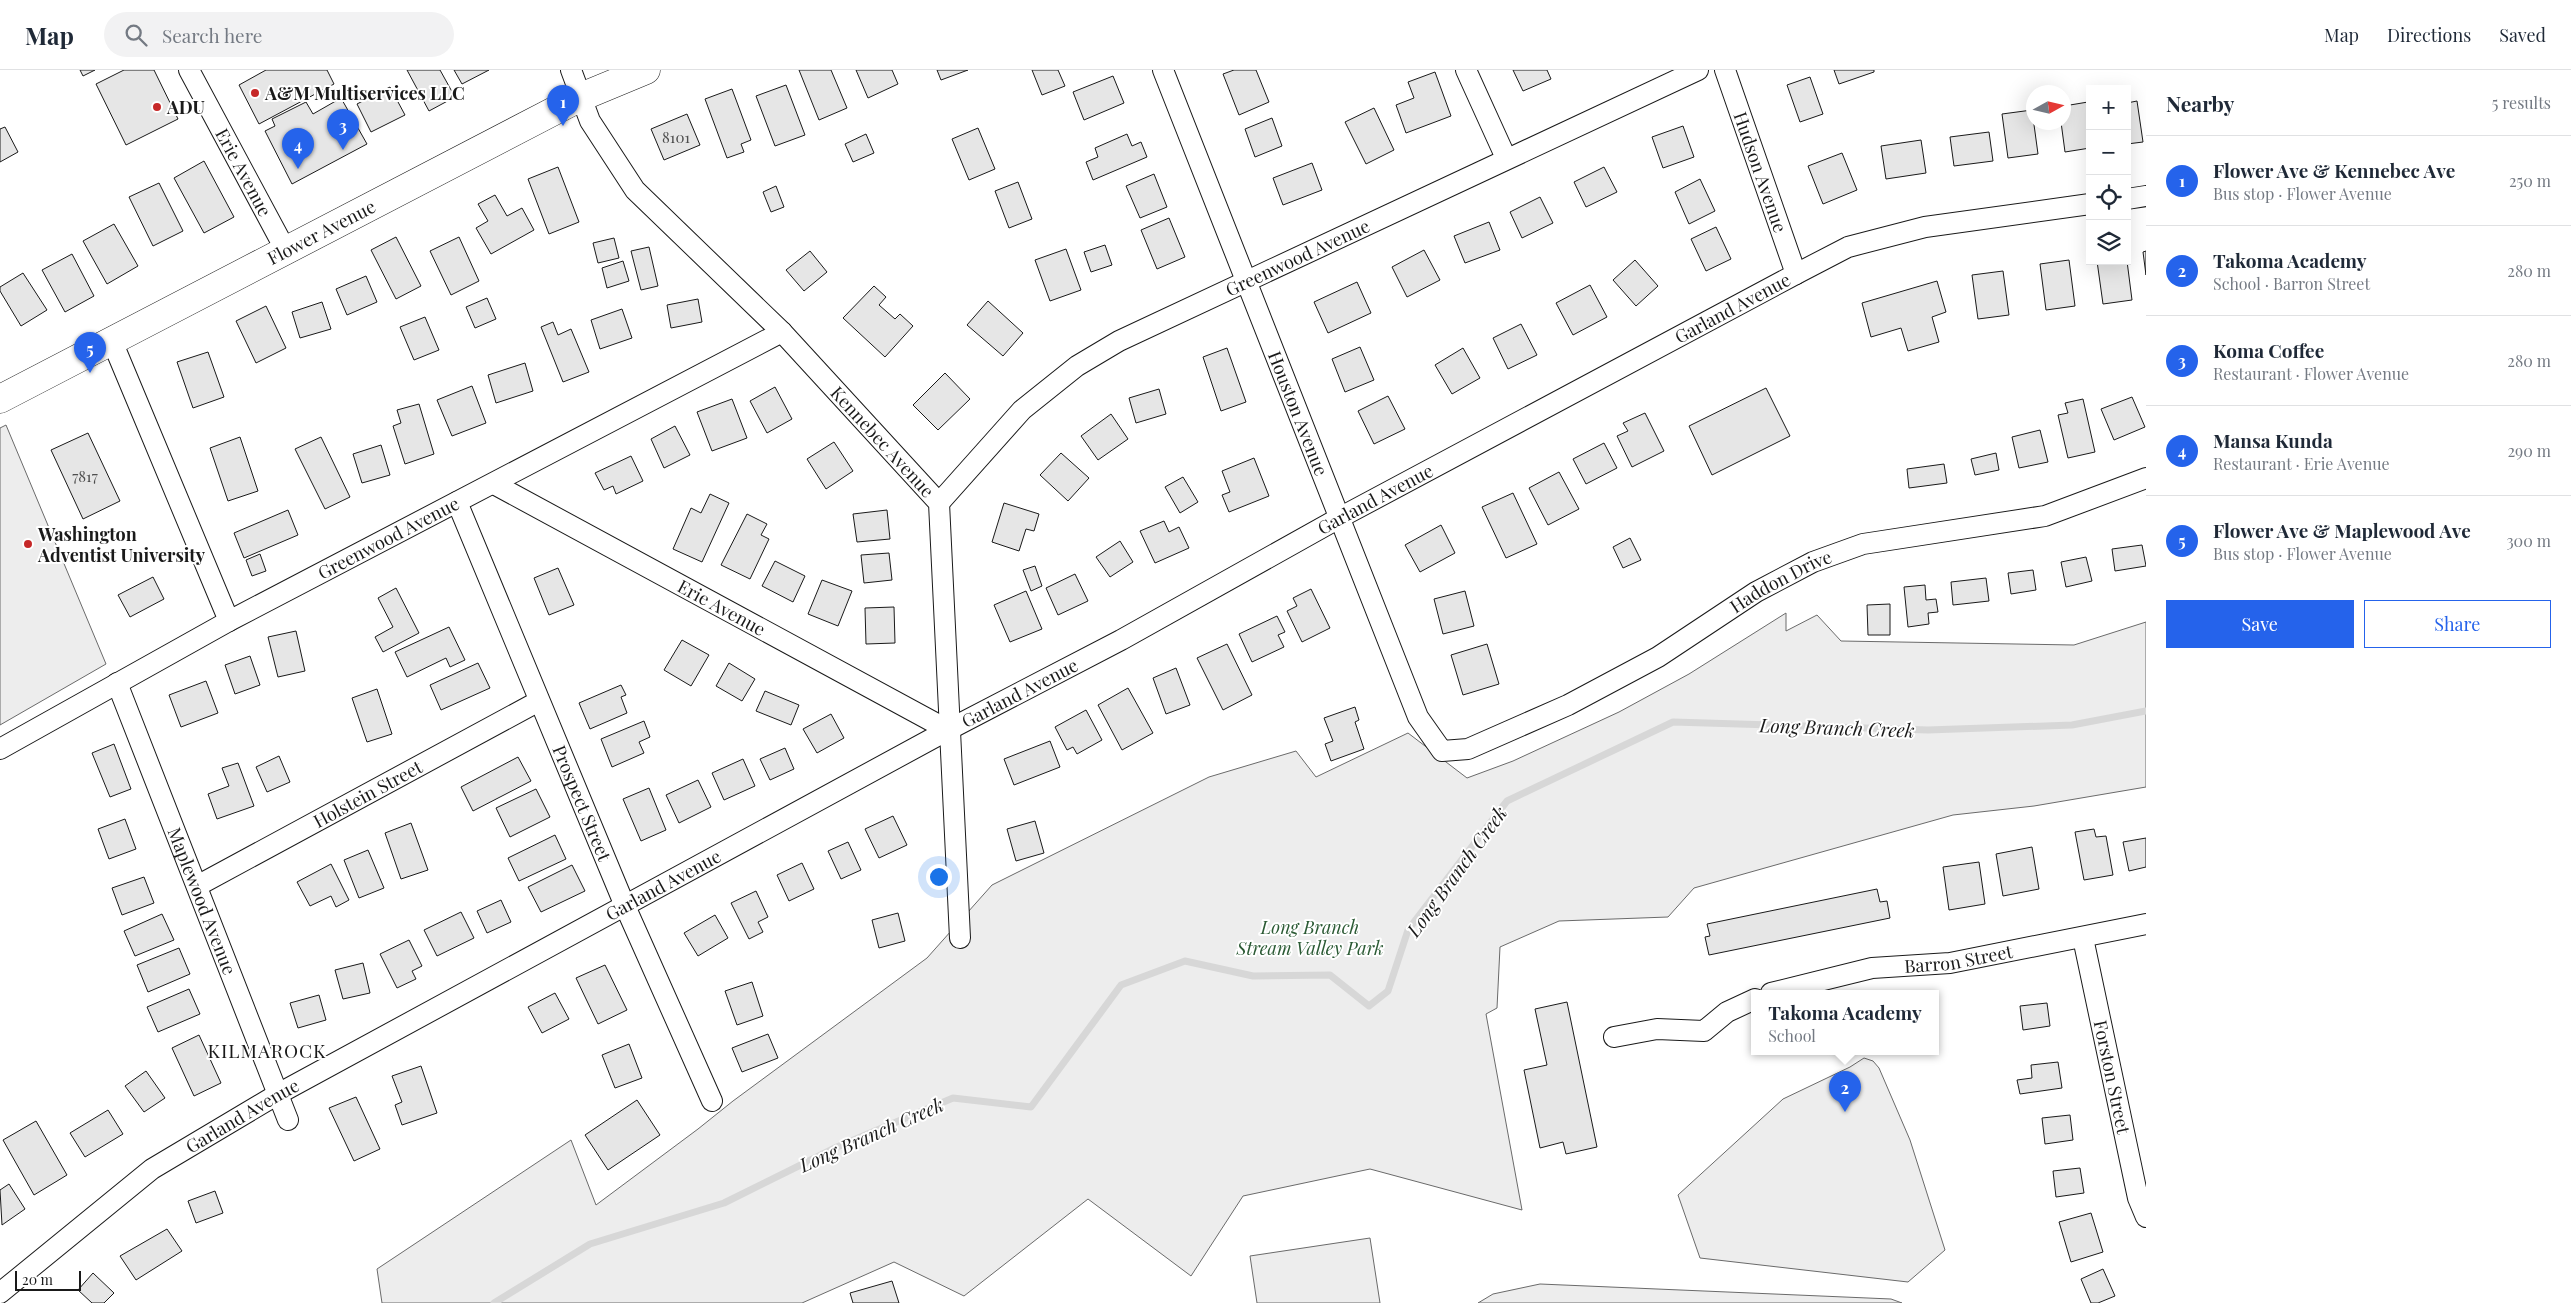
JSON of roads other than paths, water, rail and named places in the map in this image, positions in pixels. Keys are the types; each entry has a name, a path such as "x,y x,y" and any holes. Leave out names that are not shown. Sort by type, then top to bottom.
{"street":[{"name":"Erie Avenue","path":"189,70 285,249"},
{"name":"Kennebec Avenue","path":"571,70 590,120 635,190 782,332 939,503 948,730 960,938"},
{"name":"Flower Avenue","path":"1,397 581,97 646,70"},
{"name":"Houston Avenue","path":"1163,70 1341,517 1418,717 1442,751"},
{"path":"1466,70 1506,158"},
{"name":"Greenwood Avenue","path":"939,503 1022,410 1077,366 1119,341 1506,158 1698,70"},
{"name":"Hudson Avenue","path":"1726,70 1796,274"},
{"path":"2131,198 2146,196"},
{"name":"Garland Avenue","path":"0,1293 152,1169 278,1094 948,730 1121,640 1341,517 1796,274 1848,247 1925,227 2086,205"},
{"name":"Greenwood Avenue","path":"0,750 229,622 782,332"},
{"path":"112,341 229,622"},
{"name":"Haddon Drive","path":"1442,751 1468,750 1568,705 1658,657 1756,592 1814,562 1863,544 2045,516 2146,478"},
{"name":"Erie Avenue","path":"494,484 948,730"},
{"name":"Prospect Street","path":"457,502 538,701 625,906 712,1101"},
{"name":"Maplewood Avenue","path":"117,683 288,1120"},
{"name":"Holstein Street","path":"197,886 538,701"},
{"name":"Barron Street","path":"1783,990 1872,968 1950,963 2146,924"},
{"name":"Forston Street","path":"2083,938 2138,1198 2146,1217"},
{"path":"1614,1037 1657,1030 1704,1031 1727,1012 1751,1001"}],"waterway":[{"name":"Long Branch Creek","path":"494,1303 590,1244 724,1203 837,1147 953,1098 1031,1107 1121,985 1185,961 1253,976 1330,975 1369,1006 1388,991 1408,930 1507,801 1673,722 1928,730 2072,725 2146,711"}],"place":[{"name":"A&M Multiservices LLC","path":"255,93"},
{"name":"ADU","path":"157,107"},
{"name":"Flower Ave & Kennebec Ave","path":"563,126"},
{"name":"Koma Coffee","path":"343,150"},
{"name":"Mansa Kunda","path":"298,169"},
{"name":"Flower Ave & Maplewood Ave","path":"90,373"},
{"name":"Washington Adventist University","path":"28,544"},
{"name":"Takoma Academy","path":"1845,1112"}],"district":[{"name":"KILMAROCK","path":"267,1050"}],"park label":[{"name":"Long Branch Stream Valley Park","path":"1310,938"}]}
